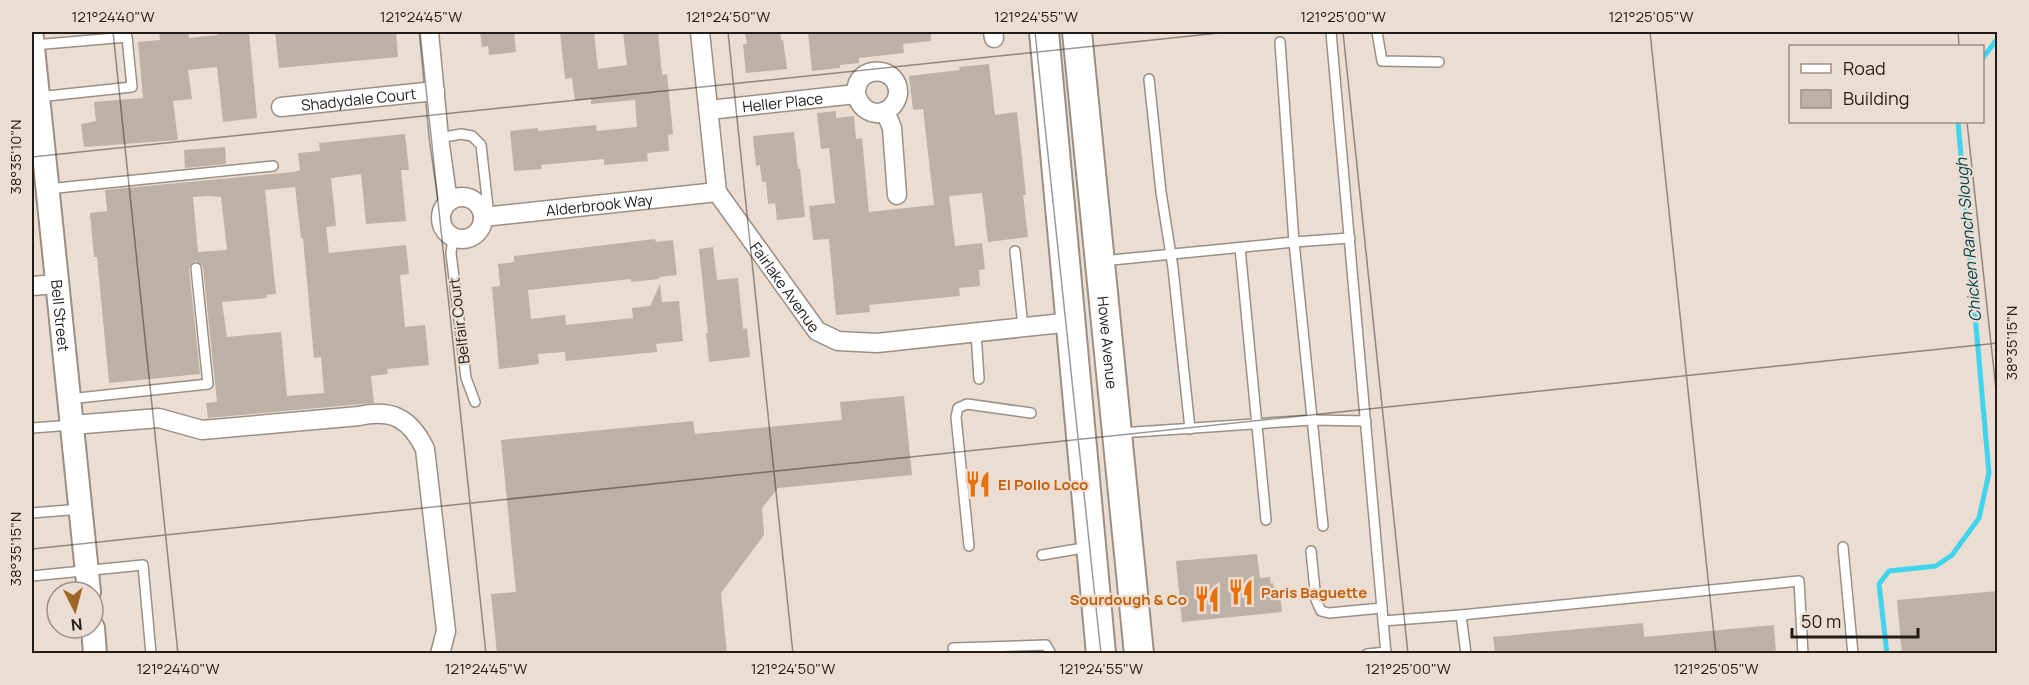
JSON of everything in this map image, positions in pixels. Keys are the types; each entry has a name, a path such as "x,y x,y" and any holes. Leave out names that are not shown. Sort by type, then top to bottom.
{"main road":[{"path":"1044,32 1101,654"},
{"name":"Howe Avenue","path":"1077,32 1139,654"},
{"path":"1071,322 1090,340 1096,354 1106,422 1117,433"}],"street":[{"path":"429,32 439,138 448,202"},
{"name":"Fairlake Avenue","path":"700,32 717,192 816,331 838,341 877,343 1071,322"},
{"name":"Bell Street","path":"32,38 88,580"},
{"path":"875,71 886,73 895,81 898,92 895,102 885,111 873,113 867,111 858,101 856,94 857,85 864,76 875,71"},
{"name":"Shadydale Court","path":"281,107 435,91"},
{"name":"Heller Place","path":"709,110 856,94"},
{"path":"885,111 892,128 897,195"},
{"name":"Alderbrook Way","path":"486,217 717,192"},
{"path":"460,196 479,204 486,217 474,235 460,239 453,237 443,228 441,221 443,207 460,196"},
{"path":"32,286 57,284"},
{"path":"72,425 159,418 202,430 359,416 375,412 396,416 410,425 425,449 446,631 440,654"}],"lane":[{"path":"1331,32 1386,653 1366,654"},
{"path":"1377,32 1382,62 1439,62"},
{"path":"32,45 126,37 132,87 35,83"},
{"path":"1280,42 1294,242 1323,526"},
{"path":"1149,80 1190,429"},
{"path":"439,138 461,134 472,136 481,145 486,217"},
{"path":"48,189 273,165"},
{"name":"Belfair Court","path":"453,237 451,253 465,378 475,402"},
{"path":"1100,261 1350,238"},
{"path":"1240,248 1266,520"},
{"path":"1015,251 1023,327"},
{"path":"69,399 208,384 196,268"},
{"path":"976,332 979,379"},
{"path":"969,546 956,417 958,408 967,404 1031,413"},
{"path":"1117,433 1312,420 1366,421"},
{"path":"32,428 72,425"},
{"path":"32,513 81,509"},
{"path":"1042,555 1091,547"},
{"path":"1843,547 1853,654"},
{"path":"1311,551 1316,600 1321,610 1329,613 1382,608"},
{"path":"91,580 143,565 151,654"},
{"path":"32,576 77,580"},
{"path":"1383,621 1799,582 1803,654"},
{"path":"1461,615 1466,654"},
{"path":"953,648 1046,645 1051,654"}],"building":[{"path":"159,32 189,32 189,38 218,35 218,32 249,32 257,118 223,122 217,67 188,70 192,99 173,101 178,140 84,147 81,124 96,121 94,102 143,98 138,42 160,40"},
{"path":"275,32 396,32 398,57 279,68"},
{"path":"480,32 514,32 516,52 489,55 488,46 482,47"},
{"path":"560,32 594,32 598,69 627,65 623,32 658,32 662,75 667,74 673,134 668,135 669,151 647,153 648,161 604,165 604,159 541,165 542,169 514,171 510,131 538,128 538,131 596,125 597,131 637,127 635,100 591,104 591,99 575,101 572,78 565,79"},
{"path":"745,32 780,32 787,69 746,73 743,44 747,44"},
{"path":"808,32 931,32 931,41 903,44 904,53 859,58 859,63 812,71"},
{"path":"989,64 995,115 1017,112 1028,237 988,242 982,193 949,196 955,246 982,243 985,269 979,270 980,286 959,288 960,296 869,305 870,312 836,315 829,239 813,240 809,206 835,203 829,148 821,149 817,113 836,111 836,118 854,116 856,139 862,138 869,212 934,205 923,109 913,110 909,76"},
{"path":"794,132 805,217 777,220 775,203 768,204 766,182 762,182 760,165 756,166 753,136"},
{"path":"405,134 409,170 401,170 406,221 366,224 361,174 331,178 336,226 326,227 329,253 406,245 409,274 400,275 405,327 425,325 429,365 387,369 388,374 371,376 374,403 208,418 206,403 217,402 203,267 196,261 189,269 200,374 109,383 97,257 94,257 90,213 107,211 105,190 294,172 300,170 298,153 320,151 319,143","holes":["295,187 301,238 303,238 314,358 321,357 324,393 287,396 281,332 227,337 222,302 267,298 266,295 276,294 265,190","193,197 221,197 227,250 198,252"]},
{"path":"225,147 226,164 185,168 184,150"},
{"path":"655,239 656,242 673,240 677,275 631,282 631,279 528,290 531,319 565,315 566,325 633,318 632,308 650,306 660,284 662,302 679,301 683,341 656,344 657,352 566,361 565,352 538,354 539,364 499,369 492,287 500,286 498,264 514,262 514,256"},
{"path":"713,247 717,280 738,278 743,329 747,328 750,357 709,362 699,249"},
{"path":"904,396 912,475 778,488 762,508 764,535 721,593 727,654 497,654 491,594 516,592 501,440 693,421 695,434 842,420 840,402"},
{"path":"1257,554 1260,578 1270,577 1275,594 1280,593 1282,612 1182,622 1176,561"},
{"path":"1998,591 1998,654 1902,654 1897,600"},
{"path":"1643,623 1644,637 1774,625 1776,654 1495,654 1493,637"}],"waterway":[{"name":"Chicken Ranch Slough","path":"1984,56 1998,38"},
{"name":"Chicken Ranch Slough","path":"1887,654 1879,584 1889,571 1936,566 1952,555 1979,518 1989,473 1958,123"}],"place":[{"name":"El Pollo Loco","path":"978,484"},
{"name":"Paris Baguette","path":"1241,592"},
{"name":"Sourdough & Co","path":"1207,599"}]}
